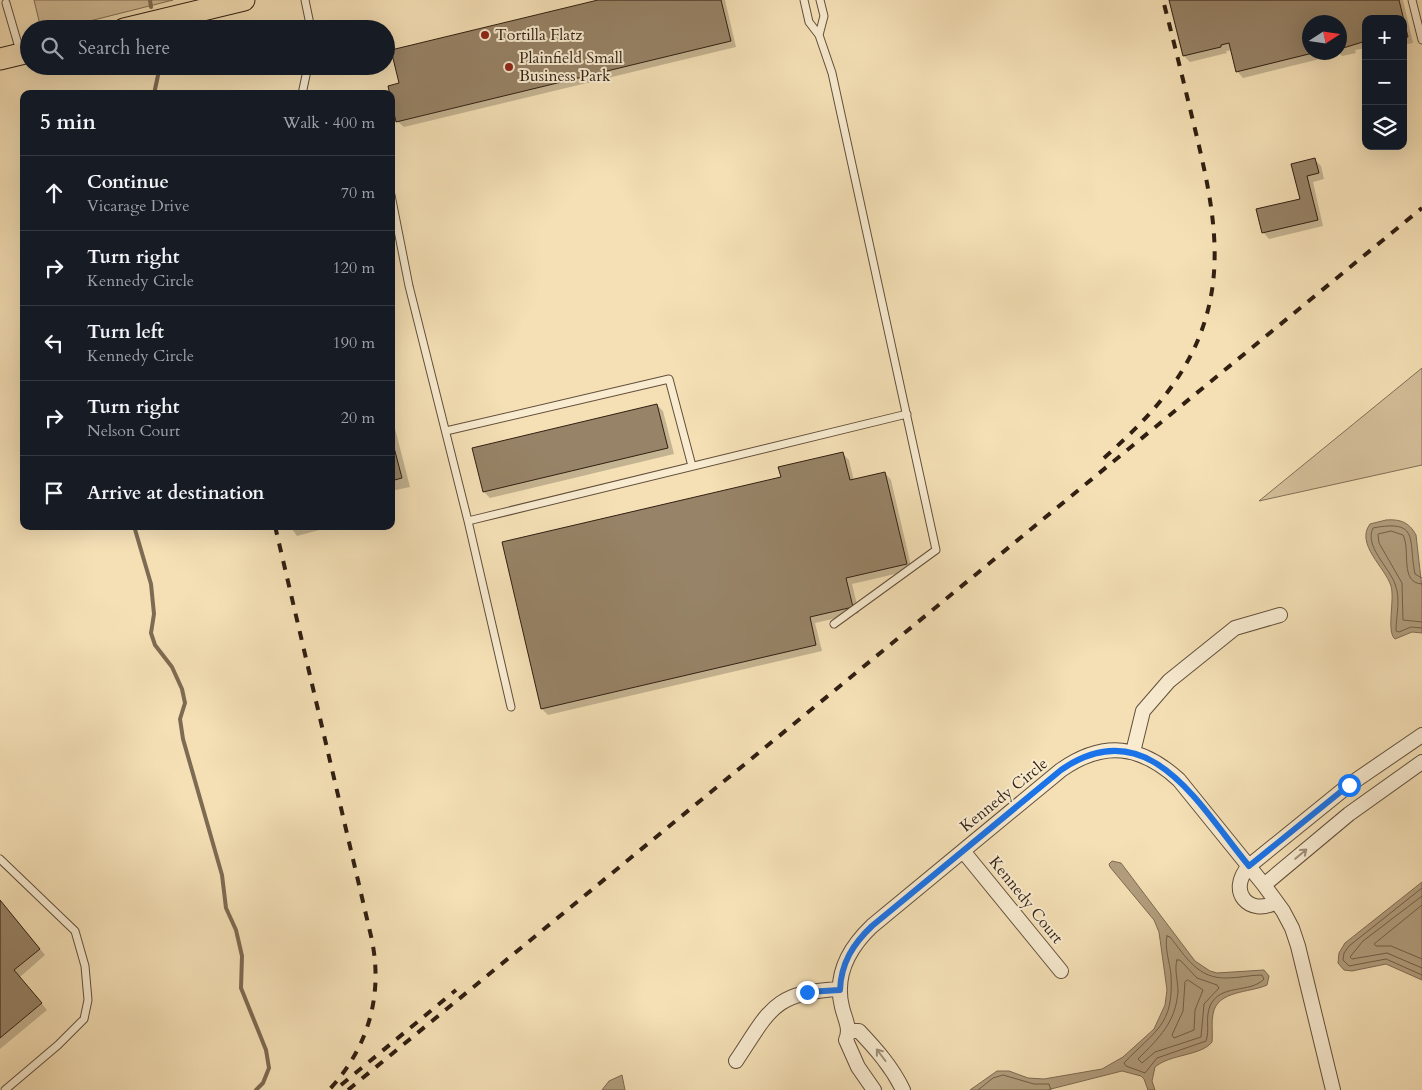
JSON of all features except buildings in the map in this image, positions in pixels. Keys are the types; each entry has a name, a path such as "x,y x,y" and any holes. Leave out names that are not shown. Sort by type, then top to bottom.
{"main road":[{"path":"159,20 244,0"},
{"path":"0,59 20,54"}],"street":[{"path":"1133,752 1143,711 1168,681 1235,628 1280,615"},
{"path":"1276,902 1268,906 1254,906 1247,902 1239,892 1240,876 1249,866 1334,797 1422,735"},
{"name":"Kennedy Circle","path":"874,1090 851,1054 846,1040 850,1030 841,1004 840,990 846,959 861,937 963,851 1075,761 1103,751 1133,752 1161,765 1179,780 1249,866 1283,912 1298,946 1333,1090"},
{"path":"1393,754 1405,772"},
{"path":"1264,886 1349,814 1405,772 1422,762"},
{"path":"1334,797 1349,814"},
{"name":"Kennedy Court","path":"963,851 1061,971"},
{"path":"736,1061 770,1010 791,997 807,992 840,990"},
{"path":"850,1030 859,1031 877,1050 896,1076 903,1090"}],"lane":[{"path":"305,0 309,20"},
{"path":"804,0 808,22 820,35 832,73 936,550 834,624"},
{"path":"820,0 824,16 820,35"},
{"path":"1412,0 1422,40"},
{"path":"6,3 20,40"},
{"path":"303,90 306,75"},
{"path":"395,215 409,286 468,521 511,707"},
{"path":"446,431 669,379 692,466"},
{"path":"468,521 907,414"},
{"path":"0,859 74,931 85,966 88,1000 84,1019 5,1090"}],"shaded area":[{"path":"34,0 173,0 94,20 39,20"},
{"path":"1422,368 1422,465 1259,501"}],"water":[{"path":"1386,520 1404,522 1416,535 1422,588 1422,633 1412,632 1395,639 1391,630 1391,586 1368,547 1366,539 1366,532 1370,524"},
{"path":"1112,861 1121,863 1195,961 1210,971 1217,973 1264,970 1269,976 1267,985 1227,996 1221,1000 1213,1014 1212,1042 1201,1050 1169,1060 1155,1067 1152,1081 1155,1090 1148,1090 1141,1076 1122,1071 1047,1090 970,1090 997,1071 1009,1071 1028,1078 1044,1079 1102,1069 1123,1057 1154,1029 1165,1005 1167,990 1159,932 1154,920 1110,867 1109,864"},
{"path":"1422,882 1422,980 1386,964 1352,971 1344,970 1338,963 1339,953 1345,943"},
{"path":"622,1075 625,1090 602,1090 609,1081"}],"waterway":[{"path":"150,0 151,7"},
{"path":"155,90 158,75"},
{"path":"135,530 151,584 154,614 151,633 155,645 172,667 182,689 185,703 180,719 183,739 222,875 226,908 236,930 242,956 241,988 266,1050 269,1068 263,1083 256,1090"}],"railway":[{"path":"1104,458 1146,418 1182,371 1198,340 1208,310 1213,280 1215,250 1213,219 1208,189 1202,157 1163,0"},
{"path":"348,1090 1422,208"},
{"path":"276,530 375,957 376,978 370,1018 354,1056 329,1090"},
{"path":"341,1085 456,990"}],"place":[{"name":"Tortilla Flatz","path":"485,35"},
{"name":"Plainfield Small Business Park","path":"509,67"}],"route":[{"path":"807,992 840,990 842,971 852,947 872,926 1061,770 1088,755 1103,751 1119,750 1148,757 1161,765 1179,780 1249,866 1349,785"}]}
